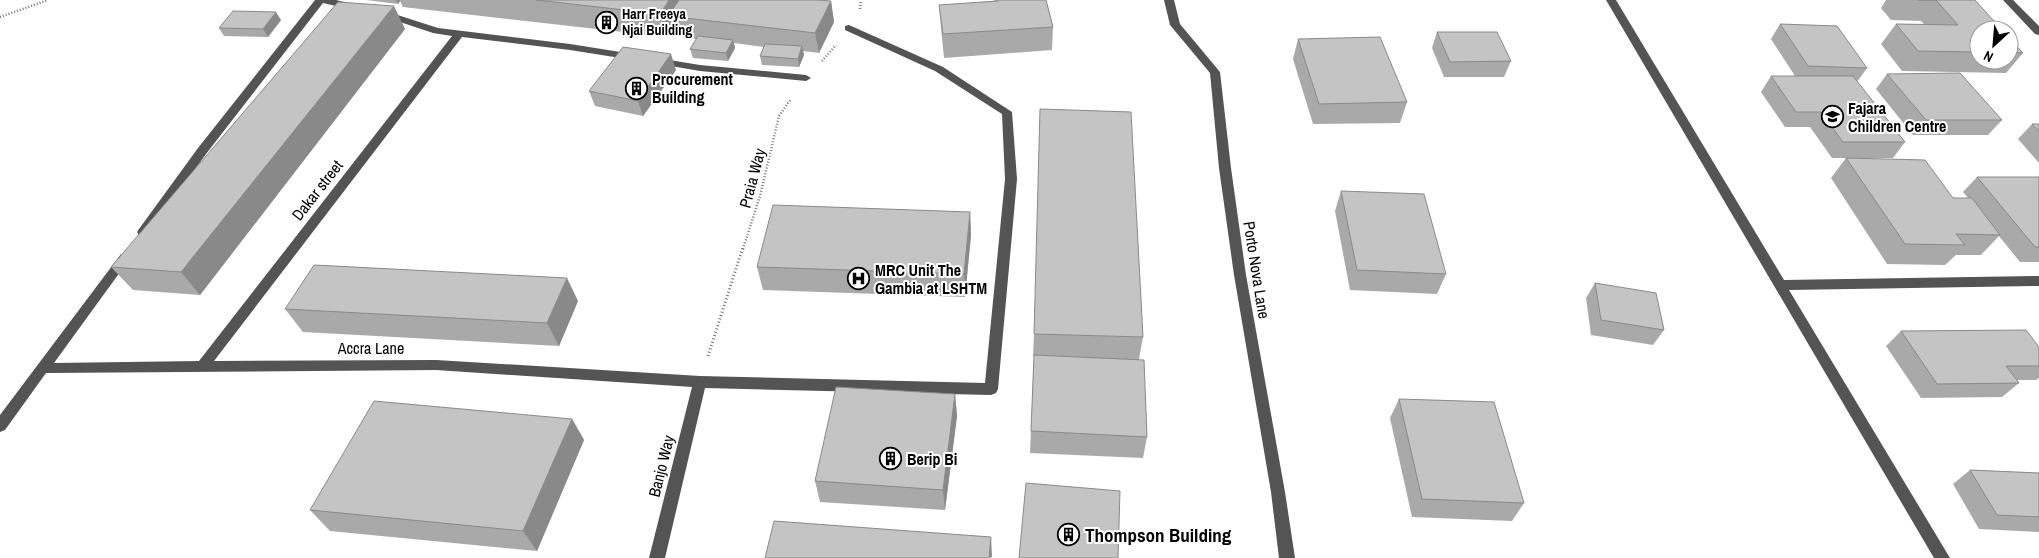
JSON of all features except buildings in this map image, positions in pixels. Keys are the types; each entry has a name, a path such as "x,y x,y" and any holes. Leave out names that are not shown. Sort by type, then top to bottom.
{"street":[{"path":"0,426 202,151 320,0"},
{"path":"324,0 436,31 570,47 700,68 806,78"},
{"name":"Porto Nova Lane","path":"1169,0 1175,25 1215,72 1225,168 1239,265 1278,492 1287,558"},
{"path":"1611,0 1942,558"},
{"path":"2008,0 2039,32"},
{"name":"Accra Lane","path":"43,368 436,365 700,382 991,389 1012,179 1007,112 939,69 849,28"},
{"name":"Dakar street","path":"202,367 459,34"},
{"path":"1780,285 2039,281"},
{"name":"Banjo Way","path":"657,558 700,382"}],"path":[{"path":"0,17 48,0"},
{"name":"Praia Way","path":"700,382 760,196 779,116 806,78 842,40 860,10 861,0"}],"place":[{"name":"Harr Freeya Njai Building","path":"606,22"},
{"name":"Procurement Building","path":"636,88"},
{"name":"Fajara Children Centre","path":"1832,117"},
{"name":"MRC Unit The Gambia at LSHTM","path":"859,279"},
{"name":"Berip Bi","path":"891,459"},
{"name":"Thompson Building","path":"1069,535"}]}
